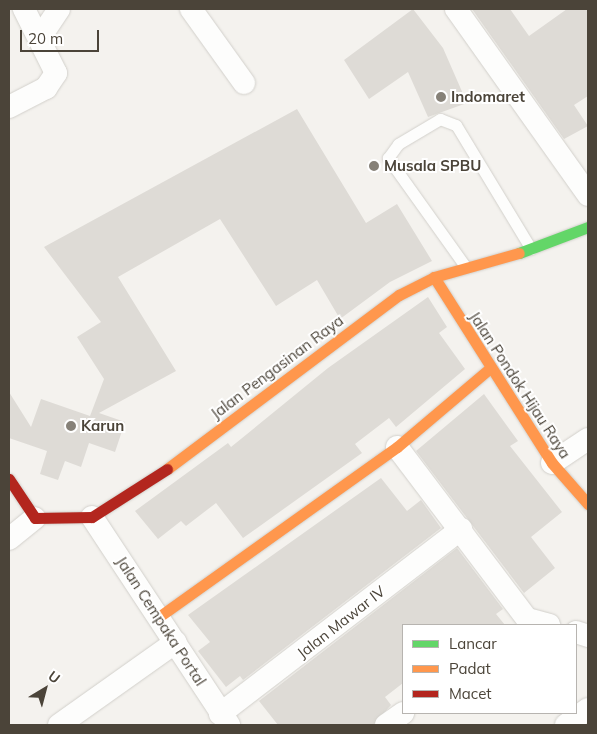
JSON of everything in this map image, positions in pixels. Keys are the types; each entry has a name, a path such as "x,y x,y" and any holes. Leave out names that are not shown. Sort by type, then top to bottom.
{"street":[{"path":"9,107 54,80 56,73 41,36 24,9"},
{"path":"41,36 58,9"},
{"path":"191,9 244,83"},
{"path":"456,9 588,195"},
{"name":"Jalan Pengasinan Raya","path":"92,517 158,476 391,301 434,277 530,248 588,227"},
{"name":"Jalan Pondok Hijau Raya","path":"434,277 552,463 587,502"},
{"path":"160,616 397,447 490,368"},
{"path":"552,463 588,439"},
{"path":"397,447 461,529 523,622 540,624"},
{"path":"9,479 35,518"},
{"path":"9,539 35,518 92,517"},
{"name":"Jalan Cempaka Portal","path":"92,517 160,616 225,720"},
{"name":"Jalan Mawar IV","path":"225,720 461,529"},
{"path":"59,725 176,642"},
{"path":"566,725 588,709"},
{"path":"386,725 402,714"}],"lane":[{"path":"466,266 388,158 398,144 440,119 456,125 530,248"}],"building":[{"path":"413,9 443,48 467,103 428,117 408,72 369,99 344,60"},
{"path":"472,9 510,9 529,36 567,9 588,9 588,96 574,105 588,126 564,139"},
{"path":"297,109 366,223 397,204 432,261 390,282 340,319 317,280 276,306 220,219 118,277 176,371 99,413 125,422 115,452 89,443 81,467 65,461 58,480 40,474 47,451 9,438 9,392 31,427 41,399 90,416 104,379 77,337 101,322 44,247"},
{"path":"428,297 447,327 439,333 465,369 396,427 389,418 355,444 362,453 243,538 216,503 186,526 181,521 158,539 135,511 228,443 231,447 328,368"},
{"path":"484,394 518,441 510,446 562,512 531,537 555,568 524,593 416,451"},
{"path":"381,478 407,511 421,500 441,528 243,680 240,676 226,687 198,651 210,642 188,615"},
{"path":"457,548 503,609 496,614 504,624 402,624 402,684 385,697 391,705 373,725 278,725 259,701"}],"traffic: fast":[{"path":"519,253 588,227"}],"traffic: slow":[{"path":"167,469 399,295 434,277 519,253"},
{"path":"434,277 552,463 588,504"},
{"path":"160,616 397,447 490,368"}],"traffic: jam":[{"path":"9,479 35,518 92,517 167,469"}],"place":[{"name":"Indomaret","path":"441,97"},
{"name":"Musala SPBU","path":"374,166"},
{"name":"Karun","path":"71,426"}]}
